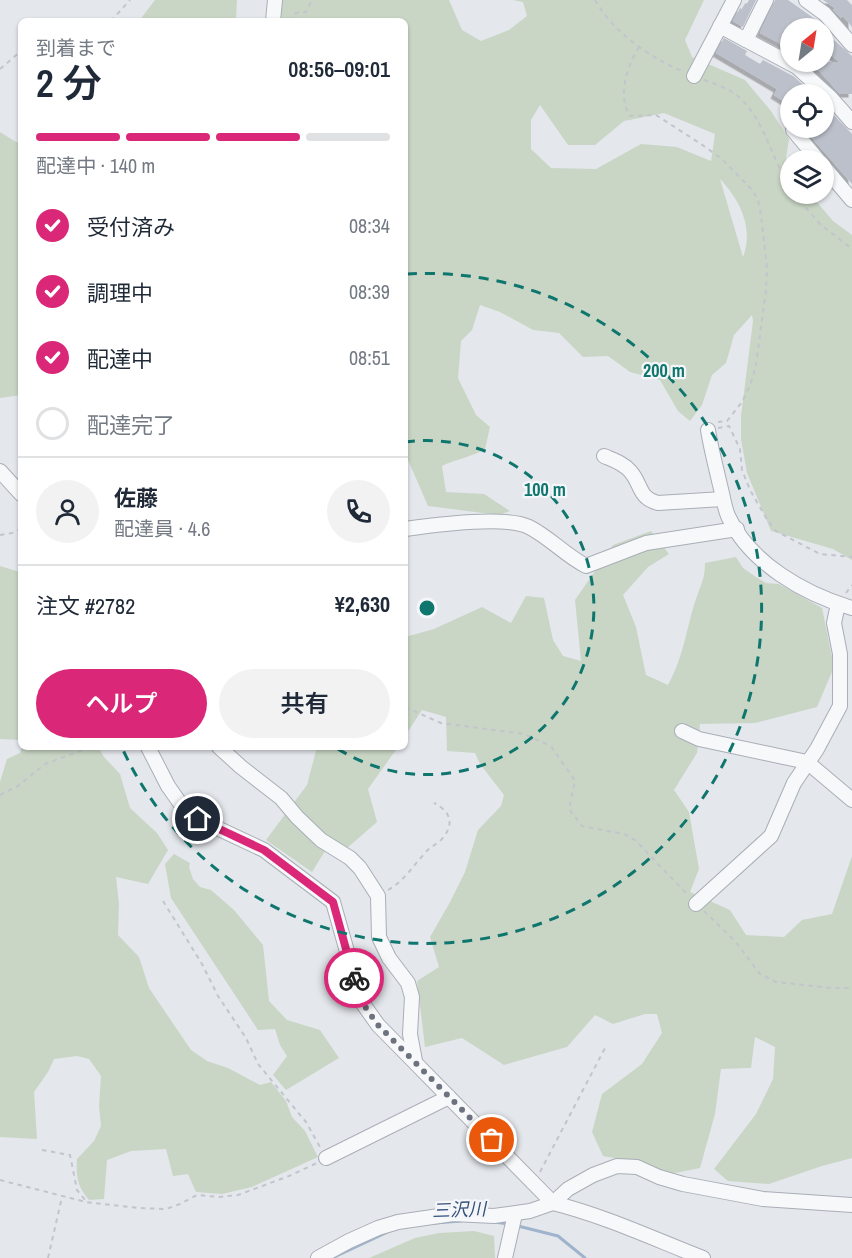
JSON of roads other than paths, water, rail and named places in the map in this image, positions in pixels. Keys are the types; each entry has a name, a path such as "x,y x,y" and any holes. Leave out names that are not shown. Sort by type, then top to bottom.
{"street":[{"path":"273,18 275,0"},
{"path":"694,76 734,0"},
{"path":"746,40 766,0"},
{"path":"806,0 825,14 852,45"},
{"path":"720,26 797,68 812,84"},
{"path":"834,107 852,122"},
{"path":"800,138 810,150"},
{"path":"834,179 852,200"},
{"path":"708,430 713,462 729,519 752,550 764,564 782,576 838,604 852,608"},
{"path":"604,456 624,465 632,473 642,493 649,501 658,503 723,499"},
{"path":"0,471 18,491"},
{"path":"408,530 464,523 519,523 530,527 586,566 646,543 737,529"},
{"path":"696,904 771,836 794,783 817,749 840,706 840,654 834,624 838,604"},
{"path":"682,731 699,739 807,762 852,801"},
{"path":"150,750 168,786 182,806 198,819 264,850 333,902 361,1001 378,1025 553,1203 610,1221 704,1258"},
{"path":"223,750 281,798 321,840 350,858 360,868 378,896 379,937 389,958 408,983 412,997 410,1034 415,1061"},
{"path":"326,1158 450,1097"},
{"path":"318,1258 349,1241 398,1222 453,1214 494,1216 515,1214 553,1203 568,1189 593,1175 617,1166 637,1167 683,1184 762,1199 852,1204"},
{"path":"505,1258 515,1214"}],"waterway":[{"name":"三沢川","path":"435,1223 461,1221"},
{"name":"三沢川","path":"494,1222 509,1224"},
{"name":"三沢川","path":"518,1226 558,1236 585,1258"},
{"name":"三沢川","path":"332,1258 390,1231"}]}
